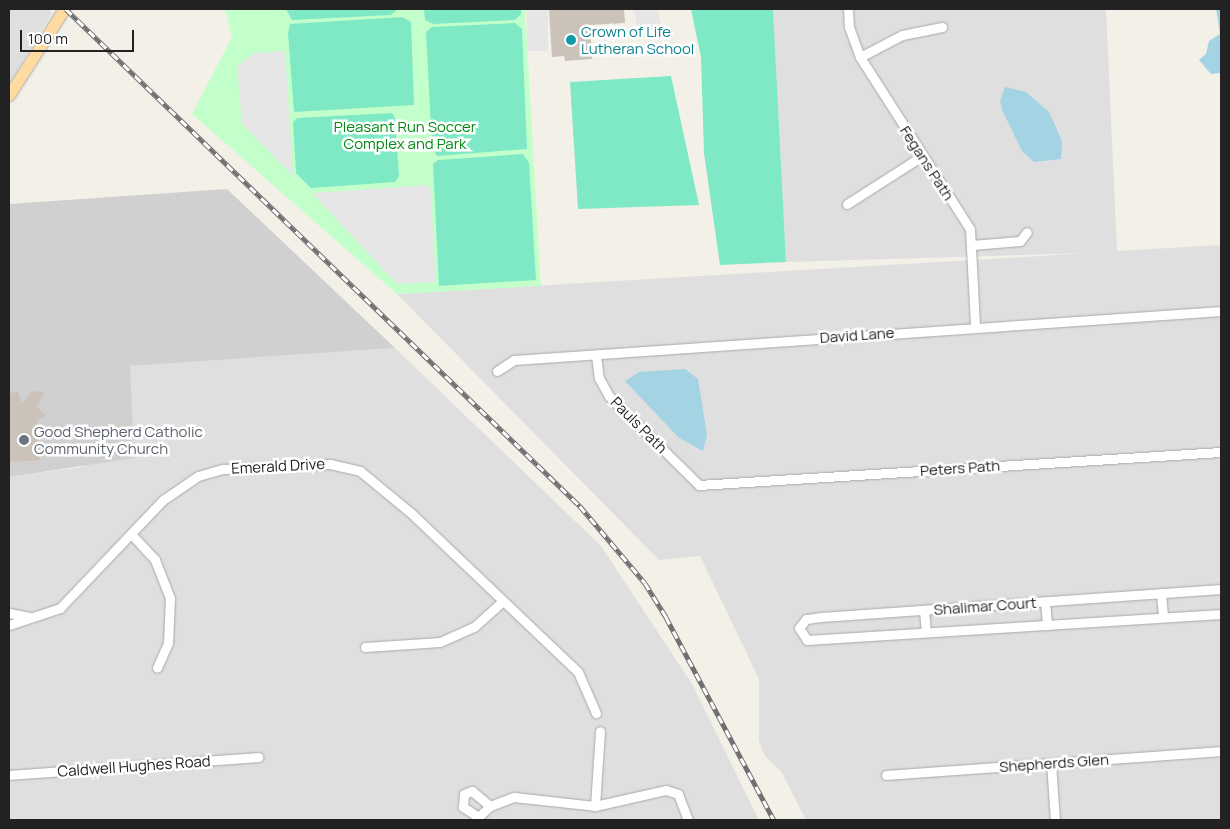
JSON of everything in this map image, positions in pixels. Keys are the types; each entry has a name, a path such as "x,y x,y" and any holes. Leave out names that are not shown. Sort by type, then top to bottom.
{"main road":[{"path":"9,95 64,9"}],"street":[{"name":"Fegans Path","path":"848,9 849,27 860,56 970,229 975,326"},
{"path":"860,56 902,35 942,27"},
{"path":"846,204 922,156"},
{"path":"972,245 1020,241 1027,232"},
{"name":"David Lane","path":"497,371 514,360 975,326 1221,311"},
{"name":"Pauls Path","path":"596,355 599,378 609,396 699,485"},
{"name":"Peters Path","path":"699,485 1221,452"},
{"name":"Emerald Drive","path":"9,625 60,608 132,535 163,500 198,476 224,469 330,464 350,467 375,481 578,672 596,713"},
{"path":"132,535 155,560 170,598 168,643 157,668"},
{"name":"Shalimar Court","path":"1221,589 806,619 799,632 807,640 1221,614"},
{"path":"1161,593 1163,617"},
{"path":"365,648 440,642 474,627 503,601"},
{"name":"Shalimar Court","path":"1045,601 1047,625"},
{"name":"Shalimar Court","path":"924,610 926,632"},
{"path":"9,612 30,617"},
{"path":"595,806 600,731"},
{"name":"Shepherds Glen","path":"886,775 1221,751"},
{"name":"Caldwell Hughes Road","path":"9,776 258,758"},
{"path":"1051,763 1055,820"},
{"path":"490,806 472,792 464,794 463,807 476,818 490,806 514,797 595,806 673,791 681,799 688,820"}],"shaded area":[{"path":"9,9 48,9 52,13 9,84"},
{"path":"527,9 548,9 548,51 527,51"},
{"path":"633,9 657,9 661,25 638,30"},
{"path":"773,9 1106,9 1117,251 1221,245 1221,820 806,820 782,773 765,756 759,741 759,679 700,556 659,560 397,294 1090,253 786,262"},
{"path":"285,51 293,176 242,124 237,66 255,53"},
{"path":"430,185 436,282 397,284 312,193"},
{"path":"227,189 395,348 130,366 134,458 9,477 9,204"},
{"path":"395,348 601,546 692,684 759,820 9,820 9,477 82,467 130,366"}],"green space":[{"name":"Pleasant Run Soccer Complex and Park","path":"225,9 525,9 541,286 397,294 192,114 232,37"},
{"path":"286,9 398,9 391,15 292,20"},
{"path":"424,9 521,9 521,14 515,20 433,24 425,20"},
{"path":"691,9 773,9 786,262 720,265 704,153 701,57"},
{"path":"402,17 411,22 414,105 294,112 288,33 290,24"},
{"path":"515,23 522,29 527,149 437,156 432,147 426,32 432,27"},
{"path":"671,76 699,205 578,209 570,82"},
{"path":"392,113 395,118 399,176 395,182 311,188 296,173 293,122 297,118"},
{"path":"523,154 529,163 536,280 439,286 433,164 438,160"}],"water":[{"path":"1216,9 1221,9 1221,73 1211,74 1199,60 1206,54 1209,41 1220,34"},
{"path":"1005,87 1026,92 1049,112 1062,141 1061,159 1034,162 1022,151 1002,110 1000,101"},
{"path":"685,369 698,379 707,435 703,451 679,438 625,381 639,372"}],"building":[{"name":"Crown of Life Lutheran School","path":"549,9 624,9 625,23 590,25 592,59 565,61 564,56 552,57"},
{"name":"Good Shepherd Catholic Community Church","path":"31,391 44,392 37,407 46,416 38,420 40,460 9,462 9,393 18,392 22,404"}],"railway":[{"path":"66,9 580,506 645,583 666,617 774,820"}],"place":[{"name":"Crown of Life Lutheran School","path":"571,40"},
{"name":"Good Shepherd Catholic Community Church","path":"24,440"}]}
